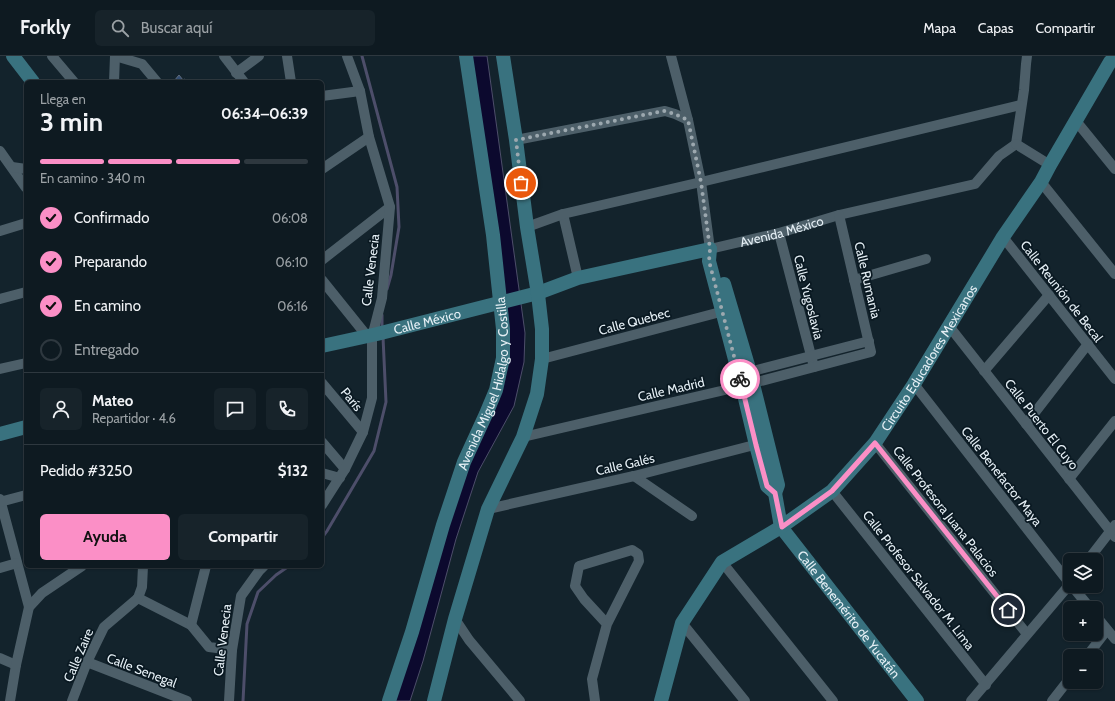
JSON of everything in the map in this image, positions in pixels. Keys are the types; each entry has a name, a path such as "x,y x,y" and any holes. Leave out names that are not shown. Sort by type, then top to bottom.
{"street":[{"path":"13,56 31,80"},
{"path":"52,56 72,80"},
{"path":"114,80 115,56 142,64 155,80"},
{"path":"224,56 242,80"},
{"path":"236,73 259,56"},
{"path":"287,56 291,80"},
{"name":"Calle Venecia","path":"324,502 342,473 363,432 372,398 372,335 382,298 390,207 369,137 360,91 347,56"},
{"name":"Avenida Miguel Hidalgo y Costilla","path":"389,701 412,632 443,525 464,462 496,390 503,358 501,302 493,235 466,56"},
{"path":"435,700 455,619 488,509 523,437 537,394 542,359 542,329 535,293 516,140 503,56"},
{"path":"670,56 688,120 701,182 710,249 709,261 727,310 762,444 767,486 775,493 782,527"},
{"path":"1027,56 1024,90 1016,144 1050,165"},
{"name":"Circuito Educadores Mexicanos","path":"662,700 682,623 722,562 782,527 832,491 875,443 914,384 1003,237 1041,182 1111,61"},
{"path":"324,96 360,91"},
{"path":"526,227 564,214 1021,105"},
{"path":"516,140 664,111 688,120"},
{"path":"1076,121 1115,170"},
{"path":"324,169 369,137"},
{"name":"Avenida México","path":"535,293 578,278 779,233 839,215 975,184 999,156 1016,144"},
{"path":"0,151 24,185"},
{"path":"12,167 24,169"},
{"path":"1041,182 1115,274"},
{"path":"324,258 390,207"},
{"path":"564,214 578,278"},
{"name":"Calle Rumania","path":"839,215 871,352"},
{"path":"0,231 24,224"},
{"name":"Calle Yugoslavia","path":"779,233 810,357 814,367"},
{"name":"Calle Reunión de Becal","path":"1003,237 1115,379"},
{"path":"854,280 926,259"},
{"path":"324,282 372,335"},
{"path":"0,299 24,293"},
{"name":"Calle México","path":"324,346 397,329 535,293"},
{"path":"984,371 1049,295"},
{"name":"Calle Quebec","path":"542,359 727,310"},
{"name":"Calle Puerto El Cuyo","path":"949,326 1069,479 1113,531"},
{"name":"Calle Madrid","path":"746,380 810,357 869,341"},
{"path":"1026,424 1088,344"},
{"name":"Calle Madrid","path":"523,437 746,380 814,367 871,352"},
{"path":"0,369 24,363"},
{"name":"Calle Benefactor Maya","path":"914,384 1063,575"},
{"name":"París","path":"324,385 363,432"},
{"path":"1069,479 1115,422"},
{"path":"0,434 24,428"},
{"name":"Calle Profesora Juana Palacios","path":"875,443 1027,634"},
{"name":"Calle Galés","path":"488,509 634,476 762,444"},
{"path":"324,445 342,473"},
{"path":"324,473 342,473"},
{"path":"634,476 692,516"},
{"name":"Calle Profesor Salvador M. Lima","path":"832,491 986,685"},
{"path":"12,700 16,665 29,607 0,501 24,495"},
{"name":"Calle Benemérito de Yucatán","path":"782,527 917,701"},
{"path":"1094,553 1113,531"},
{"path":"595,701 592,679 607,624 639,561 638,554 632,550 579,566 575,586 584,599 607,624"},
{"path":"722,562 833,701"},
{"path":"0,568 17,563"},
{"path":"29,607 42,593 77,568"},
{"path":"143,568 142,587 138,598 191,625 209,646 232,650"},
{"path":"191,625 205,568"},
{"name":"Calle Venecia","path":"230,701 232,650 241,596 262,568"},
{"path":"971,701 1063,592"},
{"name":"Calle Benefactor Maya","path":"1078,593 1084,601"},
{"name":"Calle Zaire","path":"72,701 87,662 104,627 138,598"},
{"path":"455,619 469,640 520,701"},
{"path":"682,623 745,701"},
{"path":"1103,624 1115,639"},
{"path":"1093,649 1108,630"},
{"path":"0,658 16,665"},
{"name":"Calle Senegal","path":"87,662 187,701"},
{"path":"1052,701 1063,687"}],"shaded area":[{"path":"471,56 487,56 525,333 524,362 514,406 478,472 456,539 423,661 410,701 393,701 447,521 502,378"}],"building":[{"path":"179,75 183,80 175,80"}],"waterway":[{"path":"362,56 397,187 399,227 391,275 387,289"},
{"path":"382,315 382,328"},
{"path":"324,535 374,451 386,402 383,337"},
{"path":"243,701 247,624 258,592 276,575 286,568"}],"way so far":[{"path":"521,183 516,140 664,111 688,120 701,182 710,249 709,261 740,379"}],"route":[{"path":"740,379 767,486 775,493 782,527 832,491 875,443 1008,610"}]}
